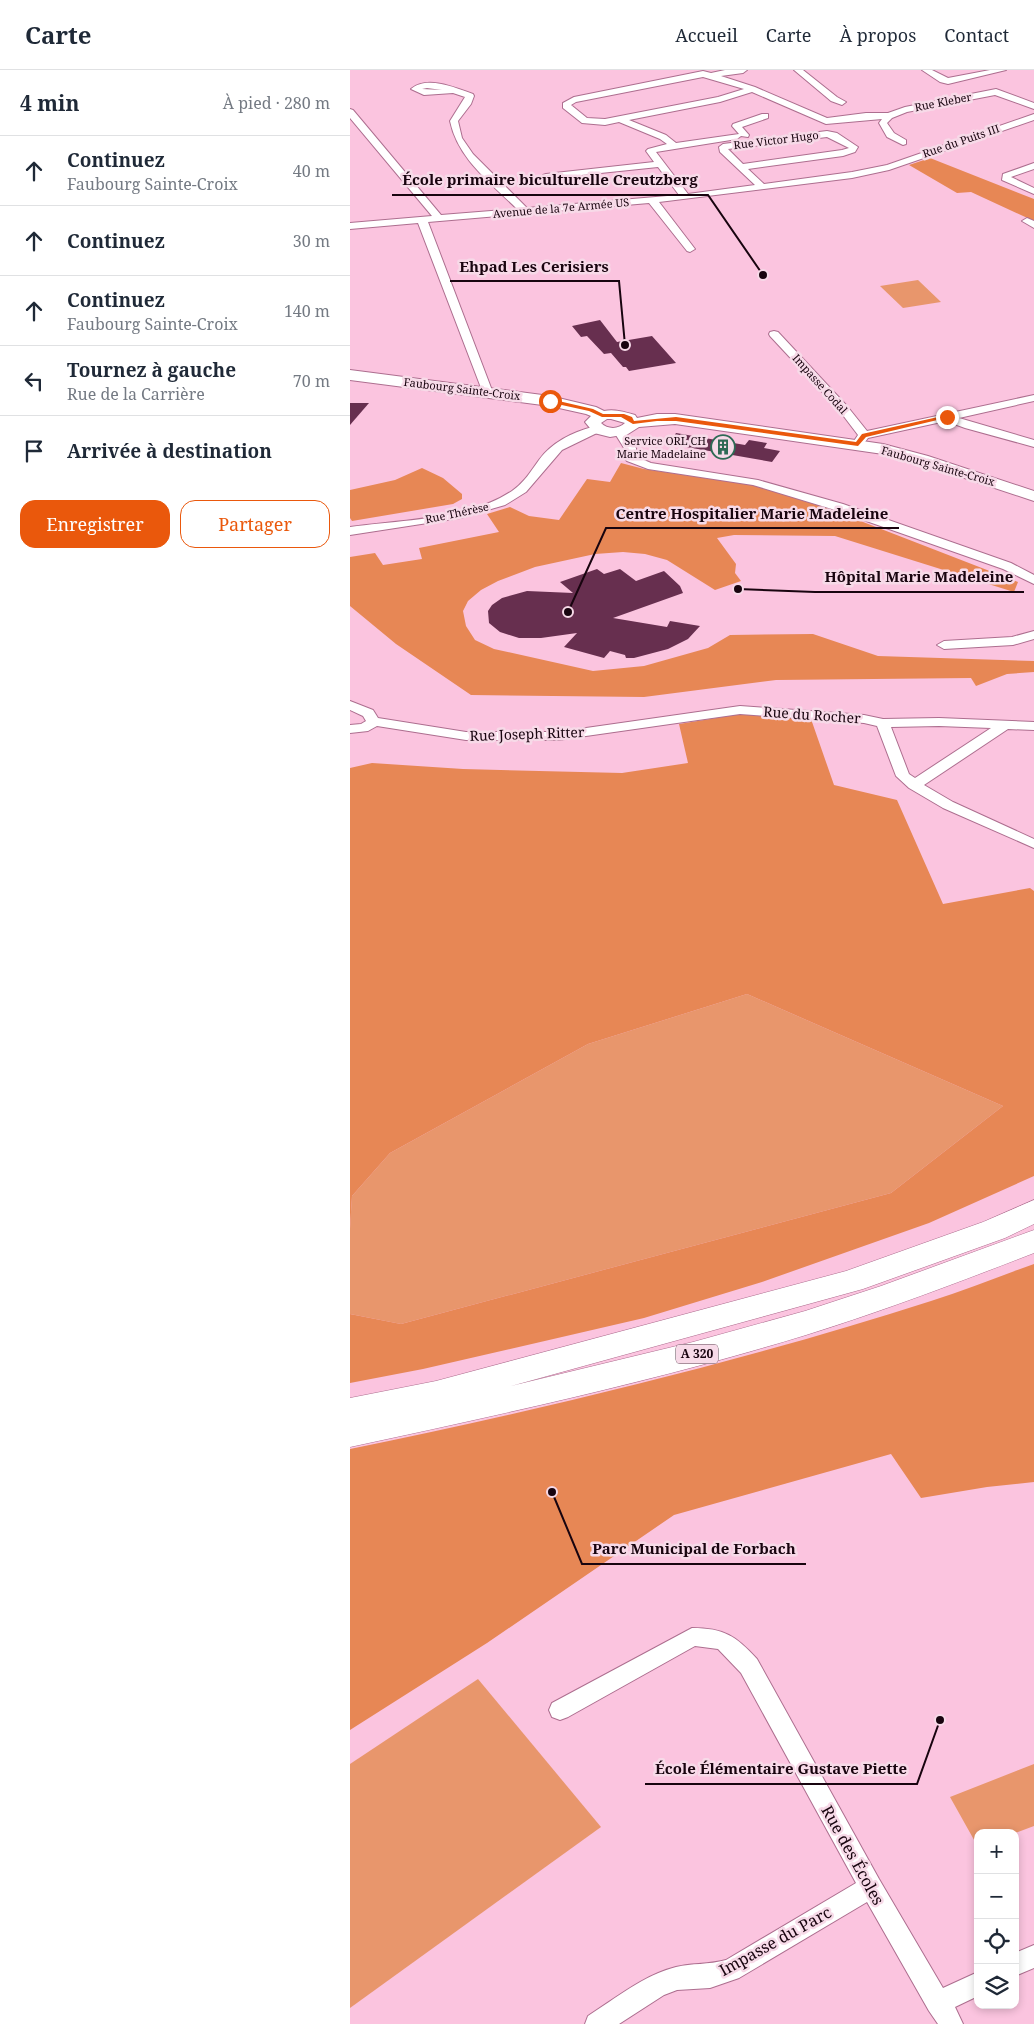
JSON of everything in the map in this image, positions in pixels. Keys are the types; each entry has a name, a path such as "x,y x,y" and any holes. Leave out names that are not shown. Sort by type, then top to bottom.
{"highway":[{"name":"A 320","path":"350,1411 436,1394 852,1281 994,1230 1034,1211"},
{"name":"A 320","path":"350,1434 683,1358 807,1323 923,1284 1034,1241"}],"main road":[{"name":"Faubourg Sainte-Croix","path":"350,374 575,406 591,410 609,432 657,419 676,419 861,440 1034,496"}],"street":[{"path":"743,70 710,75 695,75 617,90 574,100 567,103 566,106 585,121 594,123 720,100 752,90"},
{"path":"798,70 834,99 842,102"},
{"path":"926,70 942,80 972,77 1002,70"},
{"path":"961,70 980,82"},
{"name":"Rue Kleber","path":"710,75 752,90 826,121 839,121 866,116 889,116 905,110 996,92"},
{"path":"988,87 996,92 1034,106"},
{"path":"454,90 470,96 467,104 454,121 458,138 469,156 525,211"},
{"path":"350,112 439,219"},
{"path":"745,135 733,125 765,116"},
{"path":"889,116 883,123 885,131 903,142"},
{"name":"Rue du Puits III","path":"889,168 1034,117"},
{"path":"620,119 663,138 673,145"},
{"path":"686,197 651,151 673,145 786,129"},
{"name":"Rue Victor Hugo","path":"740,166 843,152 852,150 854,147 834,135 827,134 723,147 723,150 762,187"},
{"path":"546,177 660,164"},
{"path":"1034,166 1006,176 1007,180 1034,191"},
{"name":"Avenue de la 7e Armée US","path":"352,224 439,219 686,197 889,168"},
{"path":"652,200 690,249"},
{"path":"422,220 488,393"},
{"name":"Impasse Codal","path":"774,334 831,395 861,440"},
{"path":"861,440 947,417 1034,398"},
{"path":"947,417 969,426 1034,444"},
{"name":"Rue Thérèse","path":"350,532 454,515 502,502 518,494 534,478 558,446 599,422"},
{"path":"627,427 631,459 648,466 754,482 791,492 1006,566 1034,580"},
{"path":"944,645 1013,641 1034,635"},
{"path":"350,705 368,713 373,721 362,728 350,729"},
{"name":"Rue Joseph Ritter","path":"373,721 466,736 558,736 740,710"},
{"name":"Rue du Rocher","path":"740,710 864,719 883,723 938,722 1034,726"},
{"path":"883,723 903,776 914,785 948,805 1034,844"},
{"path":"914,785 1006,725"},
{"name":"Rue des Écoles","path":"560,1710 692,1637 714,1636 730,1644 748,1666 950,2024"},
{"name":"Impasse du Parc","path":"597,2024 656,1986 677,1978 710,1976 731,1970 871,1887"},
{"path":"1019,1964 1034,1956"},
{"path":"937,2003 974,1986"}],"shaded area":[{"path":"930,158 1034,199 1034,221 971,192 957,193 909,165"},
{"path":"918,280 941,302 903,308 880,286"},
{"path":"621,463 644,469 752,485 827,508 1018,582 1014,592 835,536 734,535 717,538 736,564 735,573 741,581 715,590 667,560 645,554 623,552 595,554 535,567 498,581 481,590 468,601 463,611 466,626 475,640 494,649 593,671 644,666 708,648 730,635 813,634 878,656 1034,661 1034,672 1007,674 976,686 971,678 776,680 644,697 471,695 396,644 350,606 350,557 375,553 383,565 422,559 419,548 499,532 487,514 510,507 529,516 559,520 587,479 610,482"},
{"path":"422,468 443,478 462,494 462,499 453,504 352,521 350,518 350,490 395,480"},
{"path":"741,714 811,719 834,785 897,800 943,904 1030,888 1034,891 1034,1176 929,1223 762,1282 644,1318 423,1369 350,1383 350,1314 401,1324 891,1193 1003,1106 747,994 588,1044 390,1153 352,1196 350,1229 350,768 372,763 463,769 622,773 688,763 679,724"},
{"path":"747,994 1003,1106 891,1193 401,1324 350,1314 352,1196 390,1153 588,1044"},
{"path":"1034,1264 1034,1482 987,1487 921,1498 891,1454 674,1515 487,1643 350,1730 350,1449 569,1401 715,1364 931,1301"},
{"path":"478,1679 601,1827 350,2008 350,1764"},
{"path":"1034,1764 1034,1826 1019,1832 1019,1829 974,1829 974,1840 950,1797"}],"building":[{"path":"600,320 617,342 652,336 676,363 629,371 611,353 604,354 587,336 581,337 572,326"},
{"path":"350,403 369,403 350,425"},
{"name":"Service ORL CH Marie Madelaine","path":"676,433 745,445 749,440 767,443 764,448 780,451 772,462 669,444"},
{"path":"597,569 604,574 620,569 636,581 664,571 680,586 683,593 613,618 667,627 670,621 700,626 688,639 668,649 634,658 626,658 625,655 610,651 604,658 564,647 577,633 541,638 519,638 500,632 489,623 488,611 492,605 502,598 527,591 573,593 560,582"}],"place":[{"name":"École primaire biculturelle Creutzberg","path":"763,275"},
{"name":"Ehpad Les Cerisiers","path":"625,345"},
{"name":"Service ORL CH Marie Madelaine","path":"723,447"},
{"name":"Hôpital Marie Madeleine","path":"738,589"},
{"name":"Centre Hospitalier Marie Madeleine","path":"568,612"},
{"name":"Parc Municipal de Forbach","path":"552,1492"},
{"name":"École Élémentaire Gustave Piette","path":"940,1720"}],"route":[{"path":"550,401 591,410 602,416 622,415 630,418 633,423 657,419 676,419 858,444 864,435 947,417"}]}
